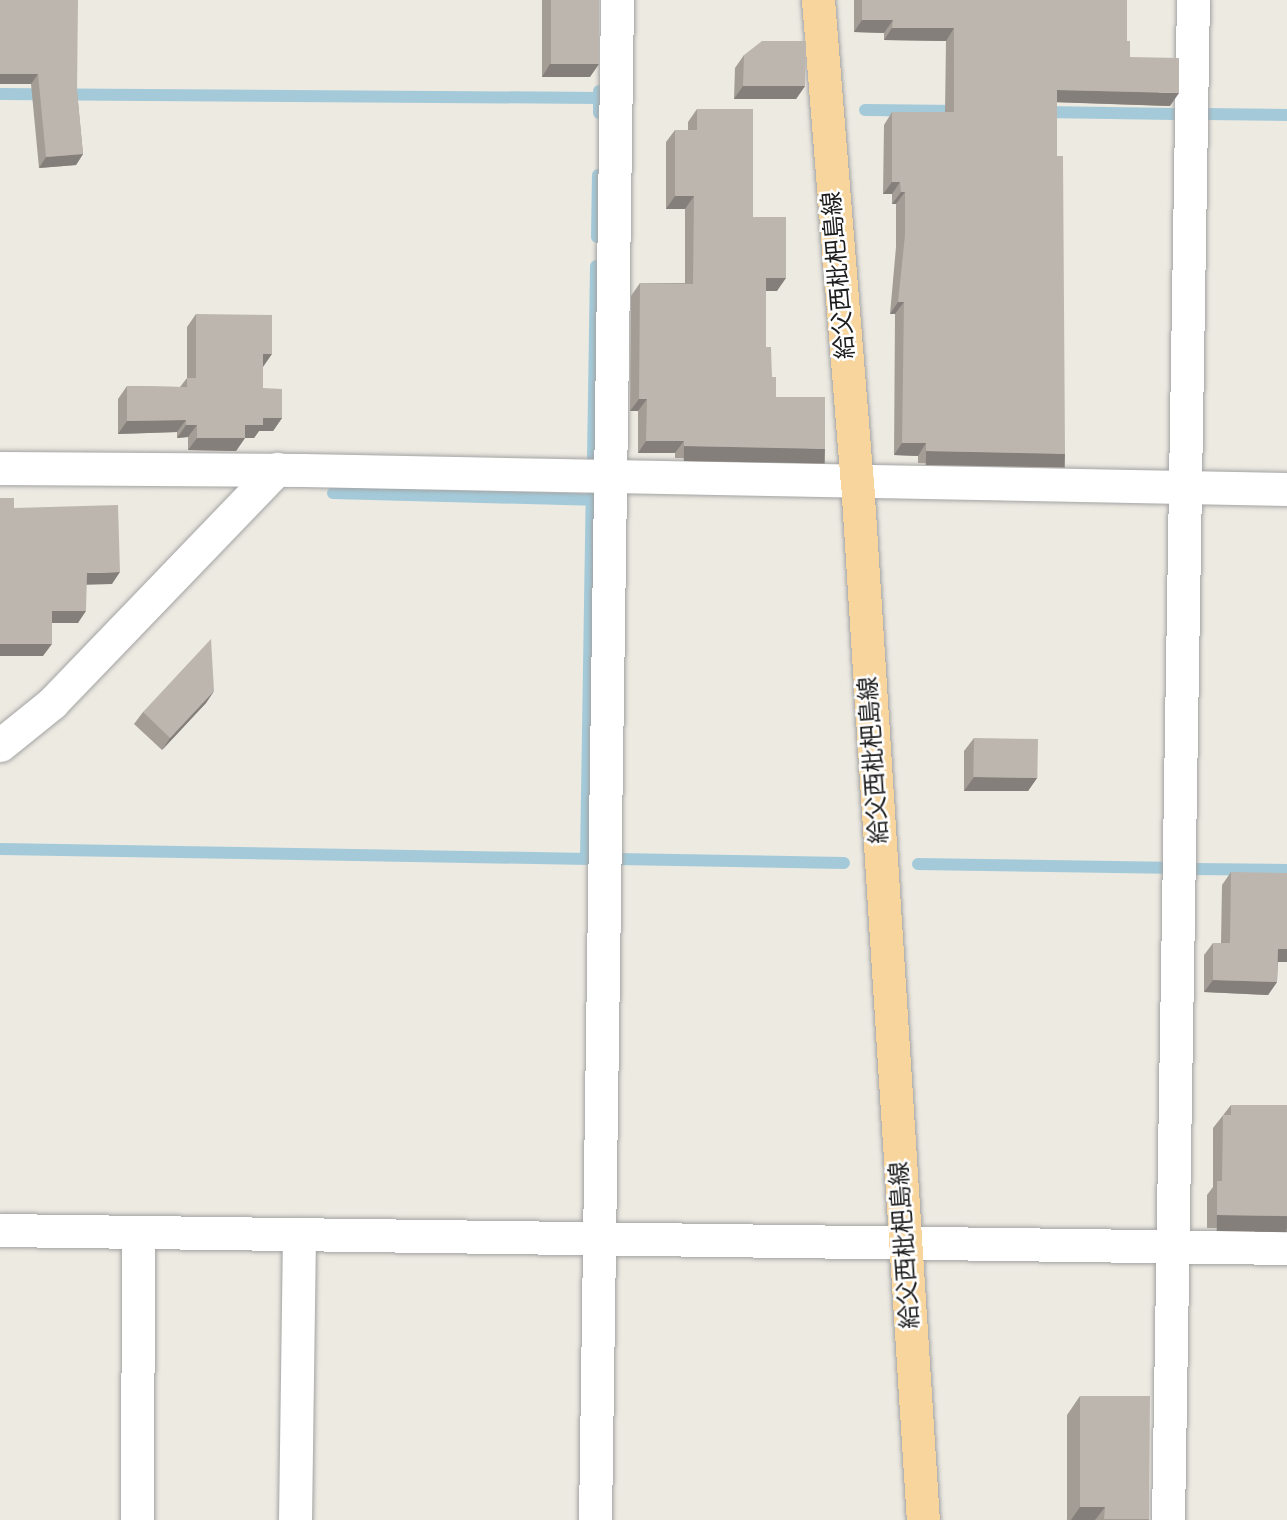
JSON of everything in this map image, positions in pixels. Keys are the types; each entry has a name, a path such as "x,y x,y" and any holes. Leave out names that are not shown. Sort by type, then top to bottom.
{"main road":[{"name":"給父西枇杷島線","path":"818,0 857,481 923,1520"}],"street":[{"path":"595,1520 617,0"},
{"path":"1168,1520 1193,0"},
{"path":"0,468 277,470 1287,489"},
{"path":"0,745 52,703 277,470"},
{"path":"0,1230 1287,1248"},
{"path":"137,1520 138,1232"},
{"path":"295,1520 299,1234"}],"building":[{"path":"0,0 78,0 77,91 83,154 46,157 38,74 0,74"},
{"path":"551,0 599,0 599,64 551,64"},
{"path":"862,0 1127,0 1127,41 1130,41 1130,57 1179,58 1179,93 1057,90 1057,156 1063,156 1065,454 926,451 926,443 902,443 904,302 898,302 905,235 905,192 901,192 900,182 892,182 892,112 954,112 954,28 892,28 893,20 862,20"},
{"path":"762,41 806,41 805,86 743,86 744,55"},
{"path":"697,109 753,109 753,217 786,217 786,278 766,278 766,347 771,347 772,377 776,377 776,397 825,397 825,449 684,446 684,441 646,441 647,399 639,399 640,283 693,284 694,196 675,196 675,130 697,130"},
{"path":"196,314 272,315 272,354 263,354 263,388 282,389 282,418 263,418 263,425 245,425 245,438 197,438 197,425 186,425 186,420 127,421 127,386 187,387 187,378 196,378"},
{"path":"0,498 14,498 14,508 118,505 120,572 87,573 86,611 52,611 52,644 0,644"},
{"path":"211,639 214,691 170,738 143,712"},
{"path":"974,738 1038,739 1037,778 973,777"},
{"path":"1231,872 1287,873 1287,949 1278,949 1277,982 1213,980 1213,943 1230,943"},
{"path":"1231,1105 1287,1105 1287,1216 1217,1215 1217,1181 1222,1181 1223,1115 1231,1115"},
{"path":"1080,1396 1150,1396 1149,1519 1104,1519 1105,1507 1080,1507"}],"waterway":[{"path":"599,91 599,113"},
{"path":"0,94 599,98"},
{"path":"865,110 960,111"},
{"path":"1043,112 1174,114"},
{"path":"1206,114 1287,115"},
{"path":"597,237 598,175"},
{"path":"593,458 596,266"},
{"path":"333,493 592,500"},
{"path":"586,859 592,497"},
{"path":"0,849 589,859"},
{"path":"617,859 844,863"},
{"path":"918,864 1164,868"},
{"path":"1193,869 1287,870"}]}
